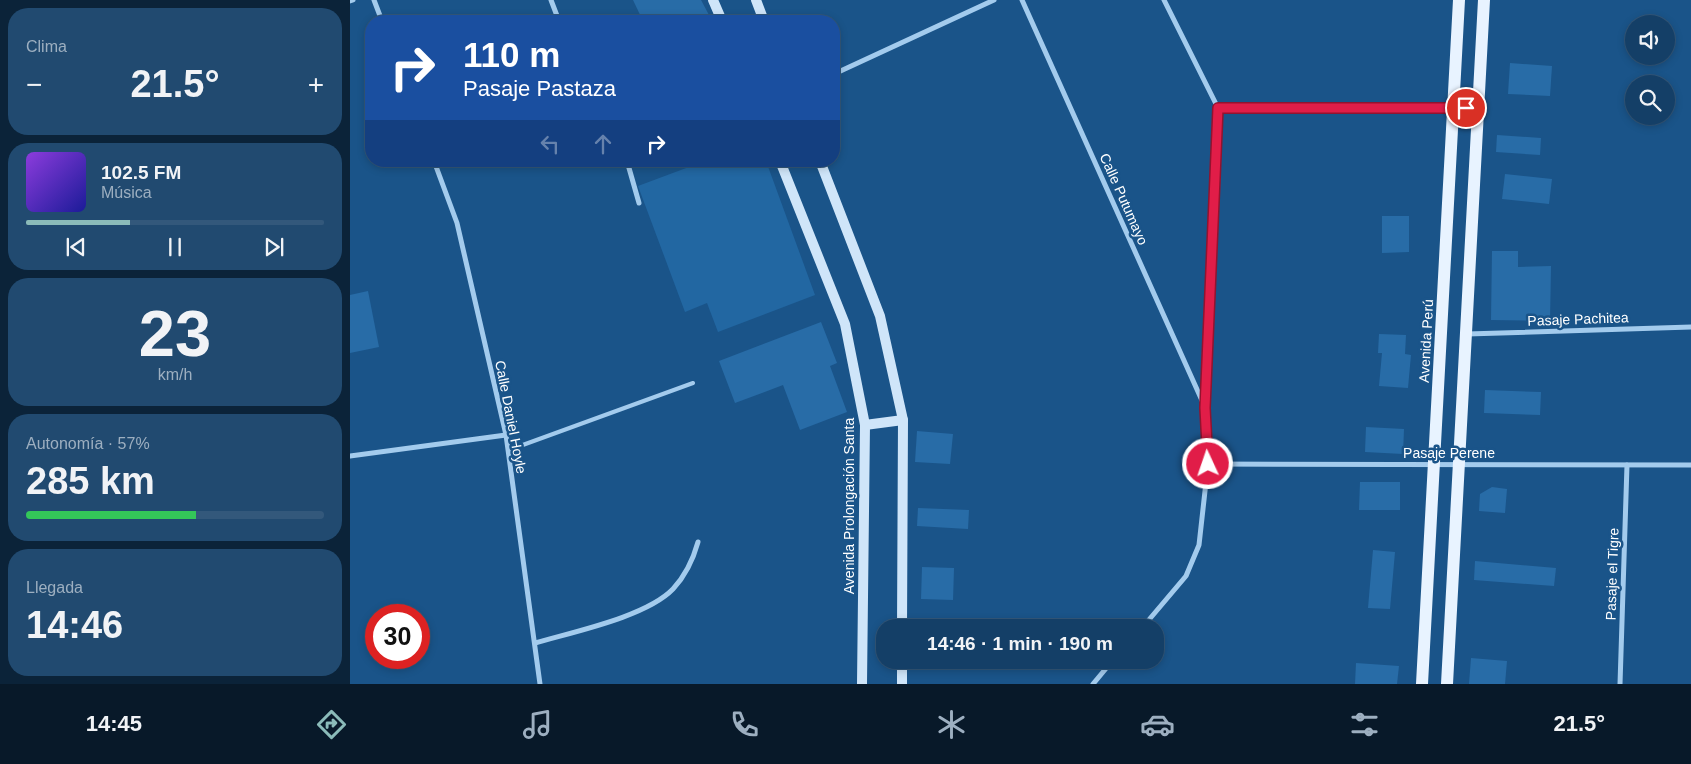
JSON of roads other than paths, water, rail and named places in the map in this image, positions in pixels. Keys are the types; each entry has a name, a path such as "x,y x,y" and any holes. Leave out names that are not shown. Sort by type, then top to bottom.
{"main road":[{"name":"Avenida Perú","path":"1422,684 1459,0"},
{"path":"1448,684 1484,0"}],"street":[{"path":"374,0 380,15"},
{"path":"551,0 557,15"},
{"path":"714,0 720,15"},
{"path":"756,0 762,15"},
{"path":"840,71 994,0"},
{"name":"Calle Putumayo","path":"1022,0 1205,408"},
{"path":"1150,619 1186,576 1199,545 1208,464 1205,408 1218,108 1164,0"},
{"path":"1218,108 1478,108"},
{"name":"Calle Daniel Hoyle","path":"436,167 457,223 506,435 540,684"},
{"path":"629,167 639,203"},
{"name":"Avenida Prolongación Santa","path":"782,167 845,324 865,425 862,684"},
{"path":"822,167 880,316 902,420 902,619"},
{"name":"Pasaje Pachitea","path":"1466,334 1691,327"},
{"path":"865,425 902,420"},
{"path":"350,456 506,435"},
{"name":"Pasaje Perene","path":"1208,464 1691,465"},
{"name":"Pasaje el Tigre","path":"1620,684 1627,464"},
{"path":"535,643 614,619 650,605 672,590 693,562 698,542"},
{"path":"902,669 902,684"},
{"path":"1093,684 1106,669"}],"lane":[{"path":"509,450 693,383"}]}
